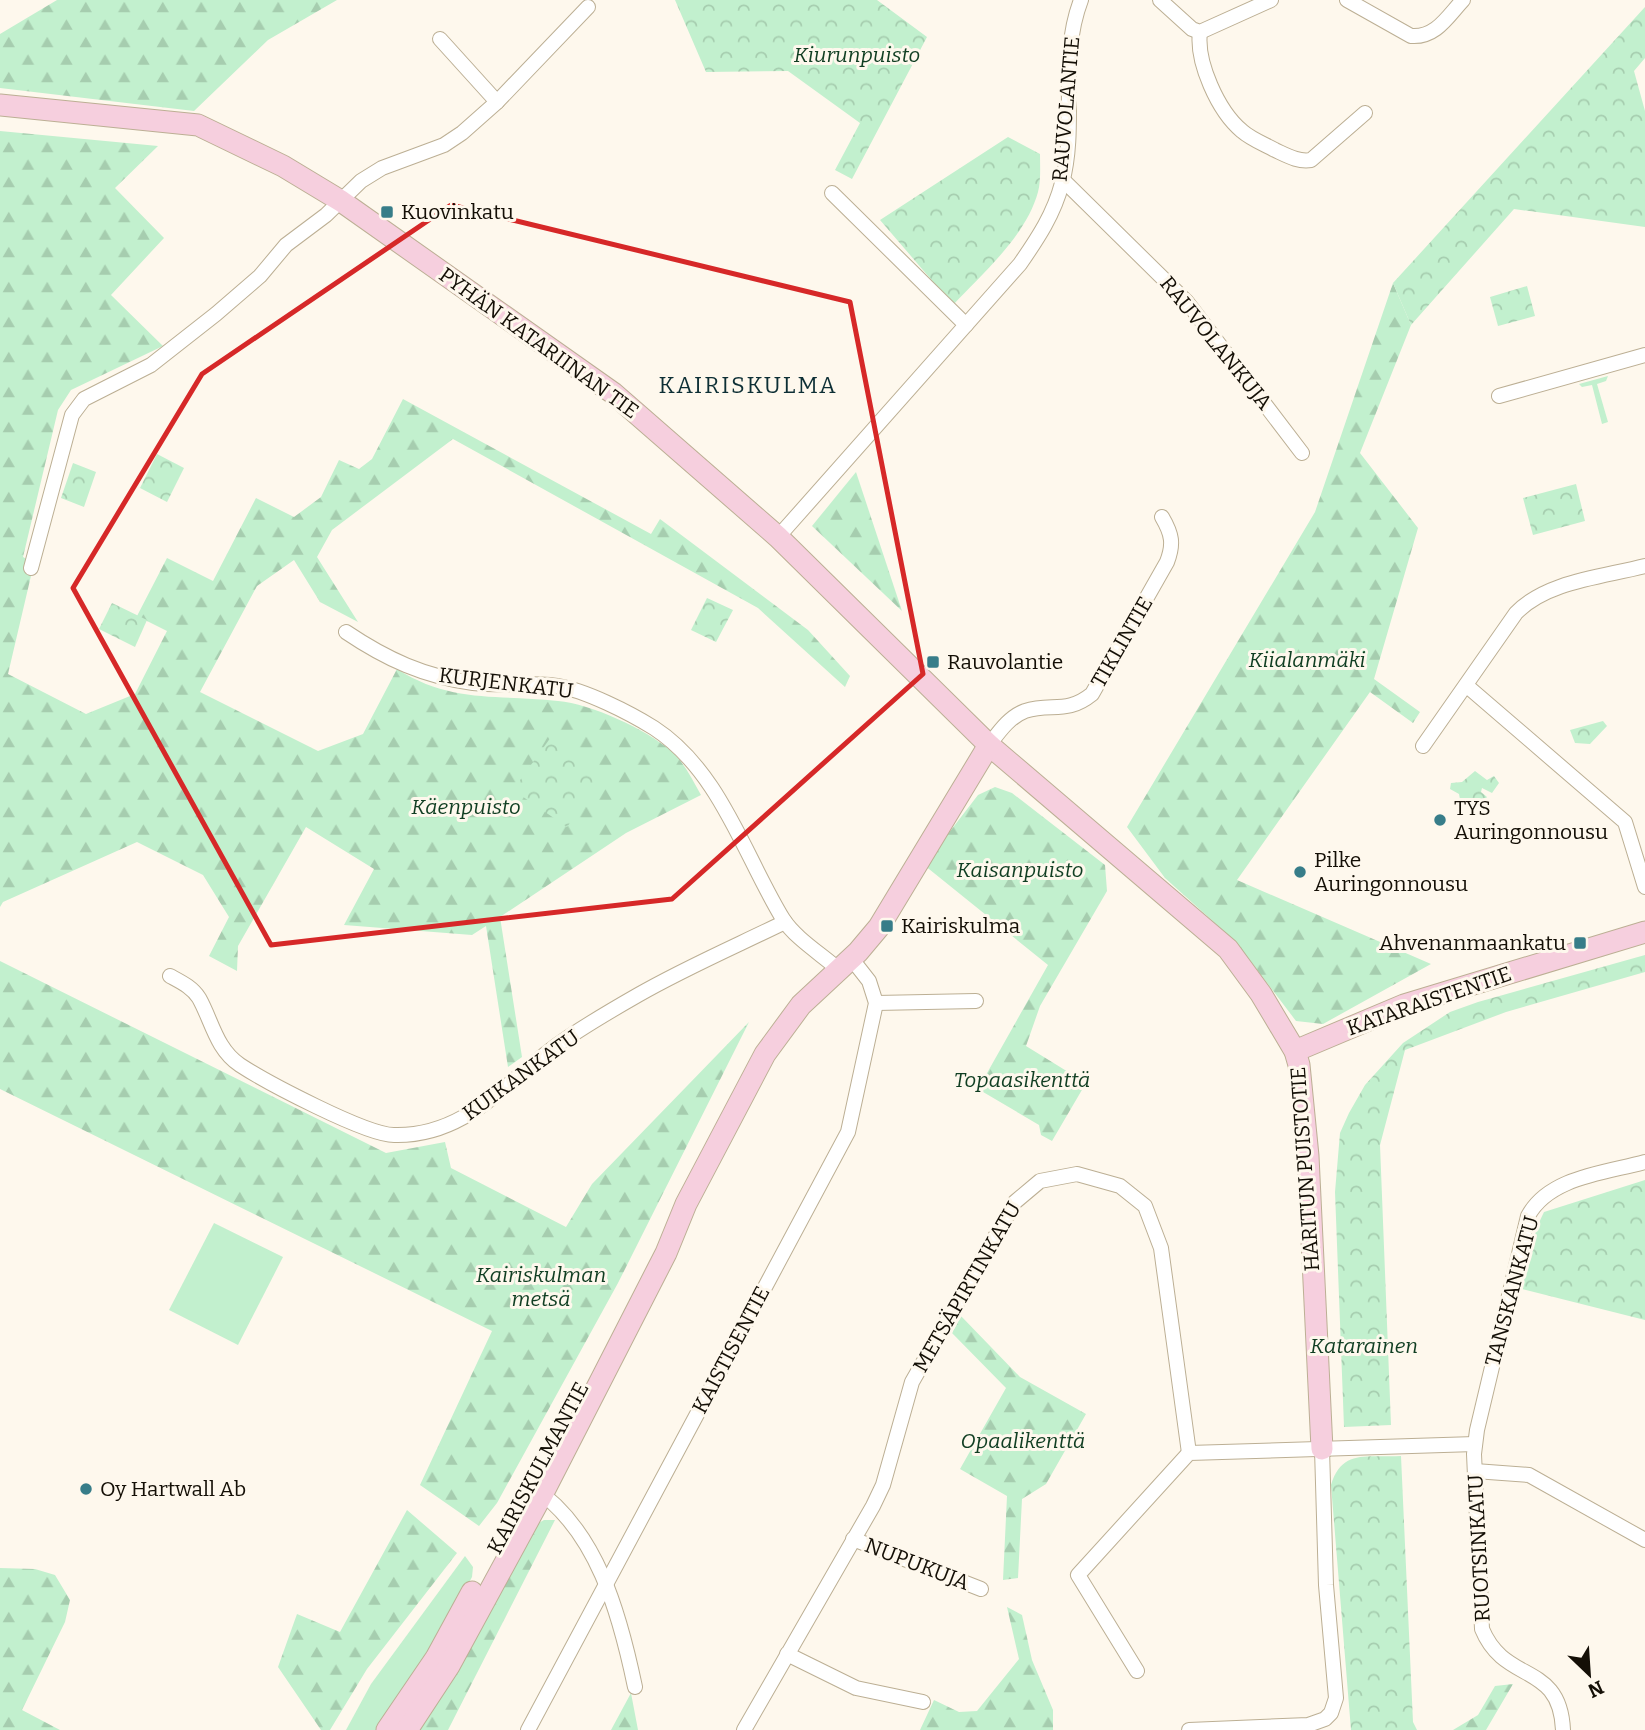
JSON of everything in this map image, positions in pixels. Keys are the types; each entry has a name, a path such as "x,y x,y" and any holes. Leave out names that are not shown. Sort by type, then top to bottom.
{"street":[{"name":"RAUVOLANTIE","path":"778,537 1020,264 1040,235 1054,209 1063,180 1069,53 1082,0"},
{"path":"1160,0 1192,29 1200,32 1271,0"},
{"path":"1347,0 1411,36 1420,37 1437,29 1463,0"},
{"path":"31,569 48,494 72,415 84,399 151,365 216,314 260,276 286,245 341,201 361,181 382,168 444,145 497,102 588,7"},
{"path":"1200,32 1200,59 1224,107 1240,130 1261,143 1294,159 1311,160 1365,113"},
{"path":"440,39 497,102"},
{"name":"PYHÄN KATARIINAN TIE","path":"0,105 198,125 283,166 341,201 613,393 778,537 989,745"},
{"name":"RAUVOLANKUJA","path":"1063,180 1187,302 1302,453"},
{"path":"832,193 965,325"},
{"path":"1499,396 1645,355"},
{"name":"TIKLINTIE","path":"989,745 1013,717 1024,711 1066,708 1080,704 1092,694 1167,562 1172,541 1162,517"},
{"path":"1423,746 1516,613 1528,602 1544,593 1645,566"},
{"name":"KURJENKATU","path":"346,632 374,651 424,672 473,683 557,686 579,691 651,726 684,753 713,792 785,922 844,964"},
{"path":"1467,686 1625,822 1645,887"},
{"name":"KAIRISKULMANTIE","path":"407,1730 449,1666 537,1490 628,1298 656,1248 686,1204 765,1054 801,1005 879,927 989,745"},
{"name":"HARITUN PUISTOTIE","path":"989,745 1228,949 1261,994 1295,1051 1308,1156 1326,1585 1336,1690 1335,1705 1325,1719 1308,1725 1189,1730"},
{"name":"KUIKANKATU","path":"170,976 189,987 199,998 216,1037 239,1064 351,1123 391,1136 440,1130 477,1111 557,1045 637,996 785,922"},
{"name":"KATARAISTENTIE","path":"1295,1051 1404,1005 1645,932"},
{"path":"844,964 869,981 876,1003 976,1000"},
{"name":"KAISTISENTIE","path":"528,1730 848,1132 876,1003"},
{"name":"TANSKANKATU","path":"1475,1449 1528,1216 1533,1206 1551,1189 1645,1162"},
{"name":"METSÄPIRTINKATU","path":"744,1730 883,1485 912,1382 1015,1202 1031,1186 1052,1177 1077,1174 1110,1181 1138,1197 1151,1216 1164,1265 1189,1453"},
{"path":"1136,1671 1078,1575 1189,1453 1322,1449 1475,1449"},
{"name":"RUOTSINKATU","path":"1475,1449 1482,1629 1489,1647 1500,1658 1542,1681 1557,1697 1563,1730"},
{"path":"1475,1471 1529,1475 1645,1540"},
{"path":"537,1490 570,1523 607,1583 635,1687"},
{"name":"KAIRISKULMANTIE","path":"387,1730 436,1658 537,1490"},
{"name":"NUPUKUJA","path":"853,1539 981,1589"},
{"path":"787,1654 856,1688 923,1702"}],"highlighted area":[{"path":"451,205 850,302 923,674 672,899 271,945 73,588 202,374"}],"green space":[{"path":"57,0 337,0 268,40 194,111 0,88 0,34"},
{"name":"Kiurunpuisto","path":"675,0 877,0 927,37 852,179 835,170 860,123 788,71 706,72"},
{"path":"1645,7 1645,58 1634,71 1645,111 1645,227 1514,209 1411,325 1393,283"},
{"name":"Käenpuisto","path":"0,131 158,146 115,188 164,238 111,295 163,346 71,390 58,410 23,557 34,563 8,674 86,714 135,694 167,631 137,616 167,558 213,581 256,498 294,517 321,497 339,460 359,469 372,459 403,399 651,534 660,519 808,630 850,676 845,687 758,608 453,439 332,530 317,557 358,622 320,602 294,560 257,586 200,692 318,751 363,734 397,669 417,680 456,693 571,703 618,719 647,734 676,755 701,795 626,833 500,917 522,1057 508,1067 486,926 472,935 344,925 374,869 306,827 238,946 237,971 209,956 229,917 203,875 137,842 3,902 0,907"},
{"path":"1008,137 1040,154 1038,192 1014,239 953,305 880,220"},
{"name":"Kiialanmäki","path":"1393,283 1411,325 1360,453 1418,528 1374,679 1420,712 1413,723 1370,692 1237,880 1431,964 1323,1024 1296,1021 1236,942 1165,878 1127,827 1315,512"},
{"path":"1527,286 1535,316 1498,326 1490,297"},
{"path":"1608,376 1606,381 1597,384 1608,422 1602,424 1592,385 1582,387 1579,384"},
{"path":"157,454 184,468 167,502 140,488"},
{"path":"73,463 96,472 84,507 61,498"},
{"path":"856,472 902,611 812,526"},
{"path":"1576,484 1585,521 1533,535 1523,498"},
{"path":"707,598 733,610 716,642 691,630"},
{"path":"112,603 147,620 135,647 99,629"},
{"path":"1603,721 1607,726 1590,744 1575,743 1570,730"},
{"path":"551,737 605,774 567,827 513,790"},
{"path":"1475,771 1487,780 1494,776 1499,783 1492,793 1482,788 1481,792 1487,797 1478,807 1461,805 1459,794 1450,789 1451,783 1462,782"},
{"name":"Kaisanpuisto","path":"995,787 1012,793 1105,865 1107,891 1040,1006 1026,1046 1086,1083 1052,1141 1041,1135 1039,1125 978,1089 1048,965 924,865 978,795"},
{"name":"Katarainen","path":"1645,955 1645,972 1506,1012 1405,1050 1380,1145 1391,1425 1344,1427 1335,1192 1340,1133 1365,1085 1403,1043 1450,1012"},
{"name":"Kairiskulman metsä","path":"0,961 386,1153 445,1142 451,1168 566,1227 592,1184 749,1022 618,1283 497,1503 479,1526 420,1485 492,1331 0,1089"},
{"path":"1645,1180 1645,1320 1522,1289 1536,1229 1544,1212"},
{"path":"214,1223 283,1257 238,1345 169,1310"},
{"name":"Opaalikenttä","path":"961,1316 1020,1377 1086,1414 1046,1484 1022,1499 1018,1578 1003,1580 1007,1496 960,1469 1006,1388 952,1333"},
{"path":"1367,1456 1401,1456 1413,1722 1417,1730 1351,1730 1331,1485 1336,1473 1349,1460"},
{"path":"407,1510 457,1553 367,1669 330,1730 321,1730 278,1667 297,1614 340,1632"},
{"path":"544,1520 555,1520 448,1730 415,1730 468,1653 535,1525"},
{"path":"465,1556 473,1567 472,1577 442,1633 380,1730 346,1730 371,1684"},
{"path":"0,1568 35,1569 55,1575 70,1600 65,1622 22,1710 60,1730 0,1730"},
{"path":"1007,1607 1022,1615 1032,1660 1053,1710 1053,1730 920,1730 934,1700 959,1712 977,1711 1019,1659"},
{"path":"1513,1684 1486,1730 1453,1730 1478,1715 1495,1686"},
{"path":"631,1693 638,1730 611,1730"}],"place":[{"name":"Kuovinkatu","path":"387,212"},
{"name":"Rauvolantie","path":"933,662"},
{"name":"TYS Auringonnousu","path":"1440,820"},
{"name":"Pilke Auringonnousu","path":"1300,872"},
{"name":"Kairiskulma","path":"887,926"},
{"name":"Ahvenanmaankatu","path":"1580,943"},
{"name":"Oy Hartwall Ab","path":"86,1489"}],"district":[{"name":"KAIRISKULMA","path":"748,385"}],"park label":[{"name":"Topaasikenttä","path":"1022,1080"}]}
